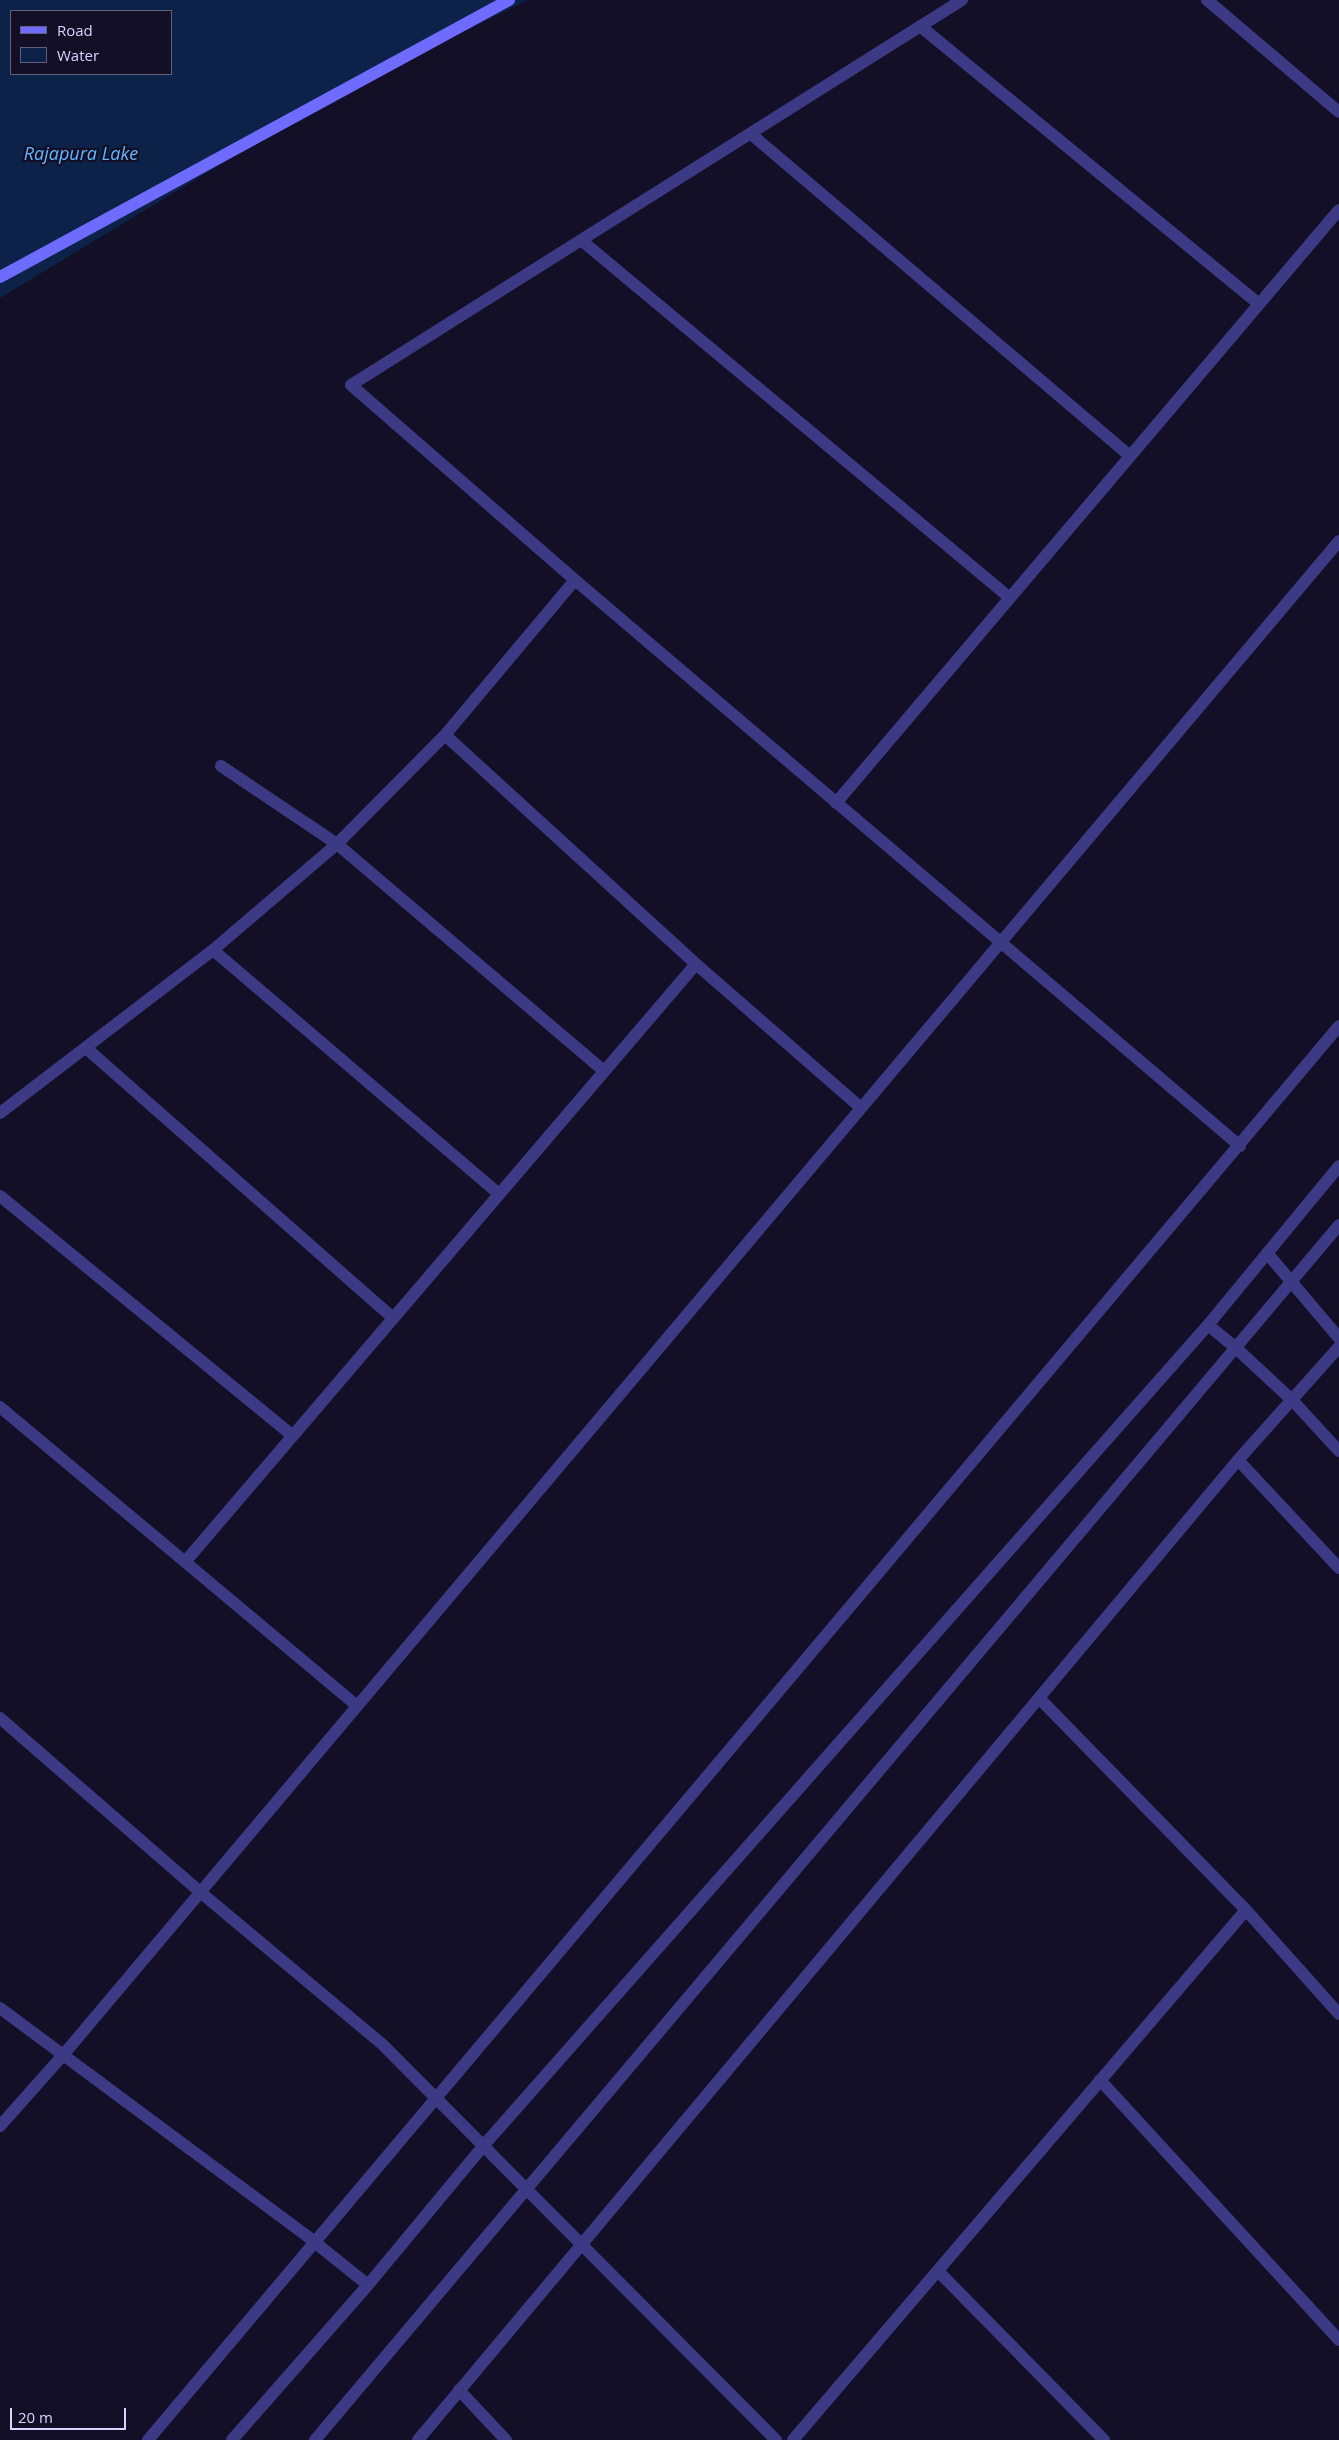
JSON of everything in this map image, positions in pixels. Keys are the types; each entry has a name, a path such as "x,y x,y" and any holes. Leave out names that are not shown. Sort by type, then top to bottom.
{"street":[{"path":"0,277 509,0"},
{"path":"962,0 351,385 836,803 1240,1146"},
{"path":"1207,0 1339,112"},
{"path":"920,26 1259,304"},
{"path":"750,134 1130,456"},
{"path":"836,803 1339,210"},
{"path":"581,240 1010,598"},
{"path":"0,2126 64,2054 199,1891 1339,541"},
{"path":"0,1113 213,950 337,844 445,735 576,580"},
{"path":"445,735 696,964 860,1107"},
{"path":"221,766 337,844 604,1070"},
{"path":"213,950 499,1194"},
{"path":"185,1562 696,964"},
{"path":"148,2440 1240,1146 1339,1026"},
{"path":"86,1048 393,1318"},
{"path":"232,2440 368,2285 484,2145 1208,1325 1339,1166"},
{"path":"0,1196 293,1436"},
{"path":"315,2440 1339,1225"},
{"path":"1267,1253 1339,1338"},
{"path":"1208,1325 1236,1348 1293,1401 1339,1451"},
{"path":"418,2440 1238,1460 1293,1401 1339,1347"},
{"path":"0,1407 356,1705"},
{"path":"1238,1460 1339,1568"},
{"path":"1039,1698 1246,1910 1339,2014"},
{"path":"0,1718 199,1891 382,2044 776,2440"},
{"path":"793,2440 1246,1910"},
{"path":"0,2008 315,2242 368,2285"},
{"path":"1100,2080 1339,2340"},
{"path":"938,2271 1104,2440"},
{"path":"460,2390 506,2440"}],"water":[{"name":"Rajapura Lake","path":"0,0 528,0 340,92 0,298"}]}
